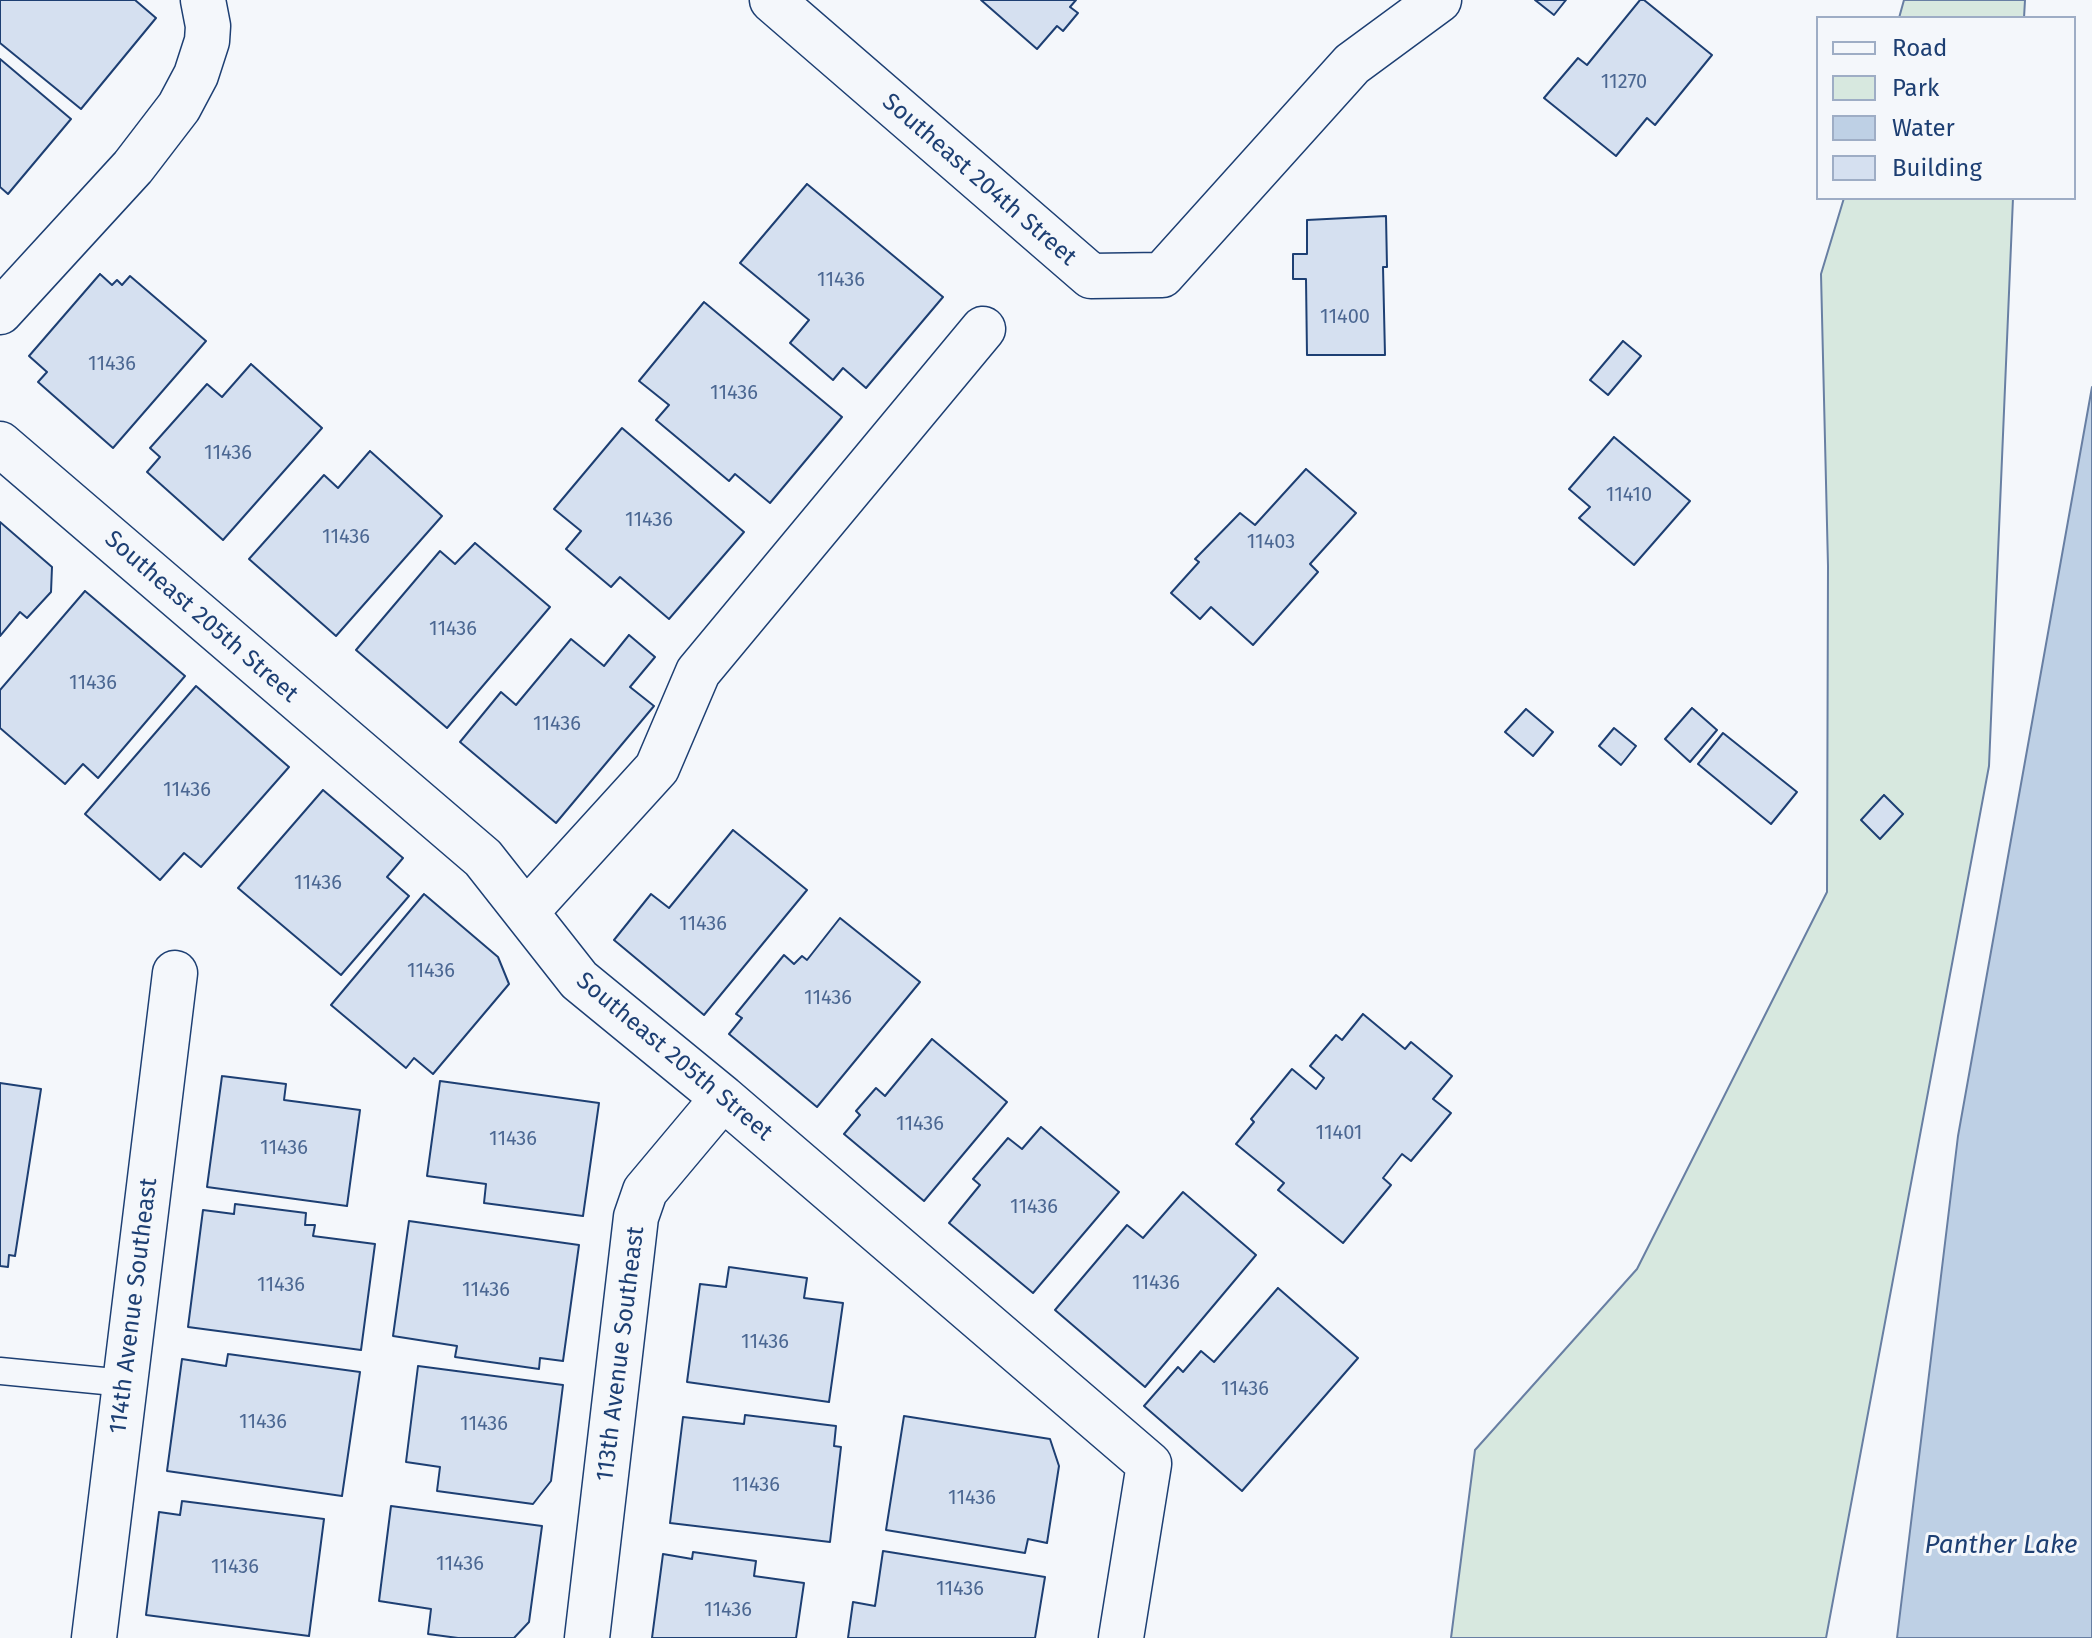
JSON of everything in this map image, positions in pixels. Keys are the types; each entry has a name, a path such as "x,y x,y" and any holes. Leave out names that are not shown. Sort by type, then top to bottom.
{"street":[{"path":"0,312 133,167 179,107 196,75 207,41 208,26 203,0"},
{"name":"Southeast 204th Street","path":"772,0 1091,276 1162,275 1352,64 1439,0"},
{"path":"526,912 657,768 698,672 983,329"},
{"name":"Southeast 205th Street","path":"0,444 483,858 579,980 723,1098 1149,1464 1121,1638"},
{"name":"114th Avenue Southeast","path":"94,1638 175,973"},
{"name":"113th Avenue Southeast","path":"587,1638 636,1217 645,1191 723,1098"}],"lane":[{"path":"0,1371 125,1383"}],"green space":[{"path":"1904,0 2025,0 2024,16 1900,16"},
{"path":"1843,200 2013,200 1989,766 1826,1638 1451,1638 1475,1450 1637,1269 1827,892 1828,566 1821,274"}],"water":[{"name":"Panther Lake","path":"2092,387 2092,1638 1897,1638 1958,1136"}],"building":[{"path":"0,0 135,0 156,18 81,109 0,43"},
{"path":"981,0 1076,0 1070,7 1078,13 1063,31 1057,26 1037,49"},
{"path":"1535,0 1566,0 1554,15"},
{"path":"1640,0 1644,0 1712,55 1655,125 1647,118 1616,156 1544,98 1578,58 1587,65"},
{"path":"0,59 71,119 8,194 0,187"},
{"path":"807,184 943,297 866,388 843,368 833,380 790,343 809,320 740,263"},
{"path":"1386,216 1387,267 1383,267 1385,355 1307,355 1306,279 1293,279 1293,254 1307,254 1307,220"},
{"path":"100,274 112,285 117,280 122,285 130,276 206,341 113,448 38,382 47,372 29,356"},
{"path":"704,302 842,417 770,503 735,474 729,481 656,420 669,405 639,381"},
{"path":"1623,341 1641,356 1608,395 1590,380"},
{"path":"251,364 322,428 223,540 147,472 160,457 150,448 207,384 222,397"},
{"path":"622,428 744,532 669,619 620,577 611,587 566,549 581,531 554,509"},
{"path":"1614,437 1690,501 1634,565 1579,518 1590,507 1569,489"},
{"path":"370,451 442,516 336,636 249,559 324,475 338,488"},
{"path":"1306,469 1356,513 1310,564 1318,572 1253,645 1211,607 1200,619 1171,593 1199,562 1195,559 1240,513 1255,525"},
{"path":"0,522 52,567 51,592 27,618 20,612 0,636"},
{"path":"475,543 550,607 447,728 356,650 440,551 455,564"},
{"path":"85,591 185,676 98,778 83,764 65,784 0,728 0,690"},
{"path":"629,635 655,657 630,687 654,706 556,823 460,742 501,692 516,705 571,639 604,666"},
{"path":"196,686 289,767 201,867 184,853 160,880 85,814"},
{"path":"1692,708 1717,730 1690,762 1665,739"},
{"path":"1526,709 1553,732 1533,756 1505,732"},
{"path":"1614,728 1636,746 1621,765 1599,746"},
{"path":"1723,733 1797,792 1771,824 1698,764"},
{"path":"323,790 403,858 387,877 409,896 341,975 238,888"},
{"path":"1884,795 1903,814 1880,839 1861,820"},
{"path":"733,830 807,890 704,1015 614,940 651,894 669,908"},
{"path":"424,894 498,957 509,984 433,1074 414,1058 406,1068 331,1005"},
{"path":"840,918 920,982 817,1107 729,1034 742,1018 736,1014 784,955 794,964 802,956 807,960"},
{"path":"1363,1014 1405,1049 1411,1042 1452,1076 1433,1099 1451,1113 1411,1161 1402,1154 1383,1178 1391,1185 1343,1243 1278,1190 1284,1183 1236,1144 1254,1122 1251,1119 1292,1069 1316,1089 1324,1078 1310,1066 1336,1035 1342,1040"},
{"path":"932,1039 1007,1102 924,1201 844,1134 860,1115 856,1111 876,1088 885,1096"},
{"path":"222,1076 286,1084 284,1100 360,1110 347,1206 207,1187"},
{"path":"440,1081 599,1103 583,1216 484,1203 486,1184 427,1176"},
{"path":"0,1083 41,1089 15,1256 9,1255 8,1267 0,1266"},
{"path":"1041,1127 1119,1192 1033,1293 949,1223 980,1185 973,1179 1008,1138 1022,1149"},
{"path":"1183,1192 1256,1255 1145,1387 1055,1310 1127,1225 1143,1238"},
{"path":"235,1204 306,1213 305,1225 315,1225 313,1236 375,1244 361,1350 188,1327 203,1210 234,1214"},
{"path":"409,1221 579,1245 563,1361 540,1358 539,1369 455,1357 457,1346 393,1336"},
{"path":"729,1267 807,1278 804,1298 843,1303 829,1402 687,1382 700,1284 726,1287"},
{"path":"1278,1288 1358,1358 1242,1491 1144,1406 1178,1367 1183,1372 1201,1351 1214,1362"},
{"path":"228,1354 360,1372 342,1496 167,1471 182,1359 226,1366"},
{"path":"418,1366 563,1385 551,1481 533,1504 437,1491 440,1467 406,1462"},
{"path":"745,1415 836,1426 834,1446 841,1447 830,1542 670,1523 683,1417 744,1424"},
{"path":"904,1416 1050,1439 1059,1466 1047,1543 1028,1539 1025,1553 886,1530"},
{"path":"182,1501 324,1519 309,1636 146,1615 159,1512 180,1515"},
{"path":"391,1506 542,1526 529,1622 514,1638 458,1638 428,1634 431,1609 379,1601"},
{"path":"883,1551 1045,1577 1035,1638 848,1638 853,1602 875,1606"},
{"path":"693,1552 756,1561 754,1576 804,1583 796,1638 652,1638 663,1554 692,1559"}]}
